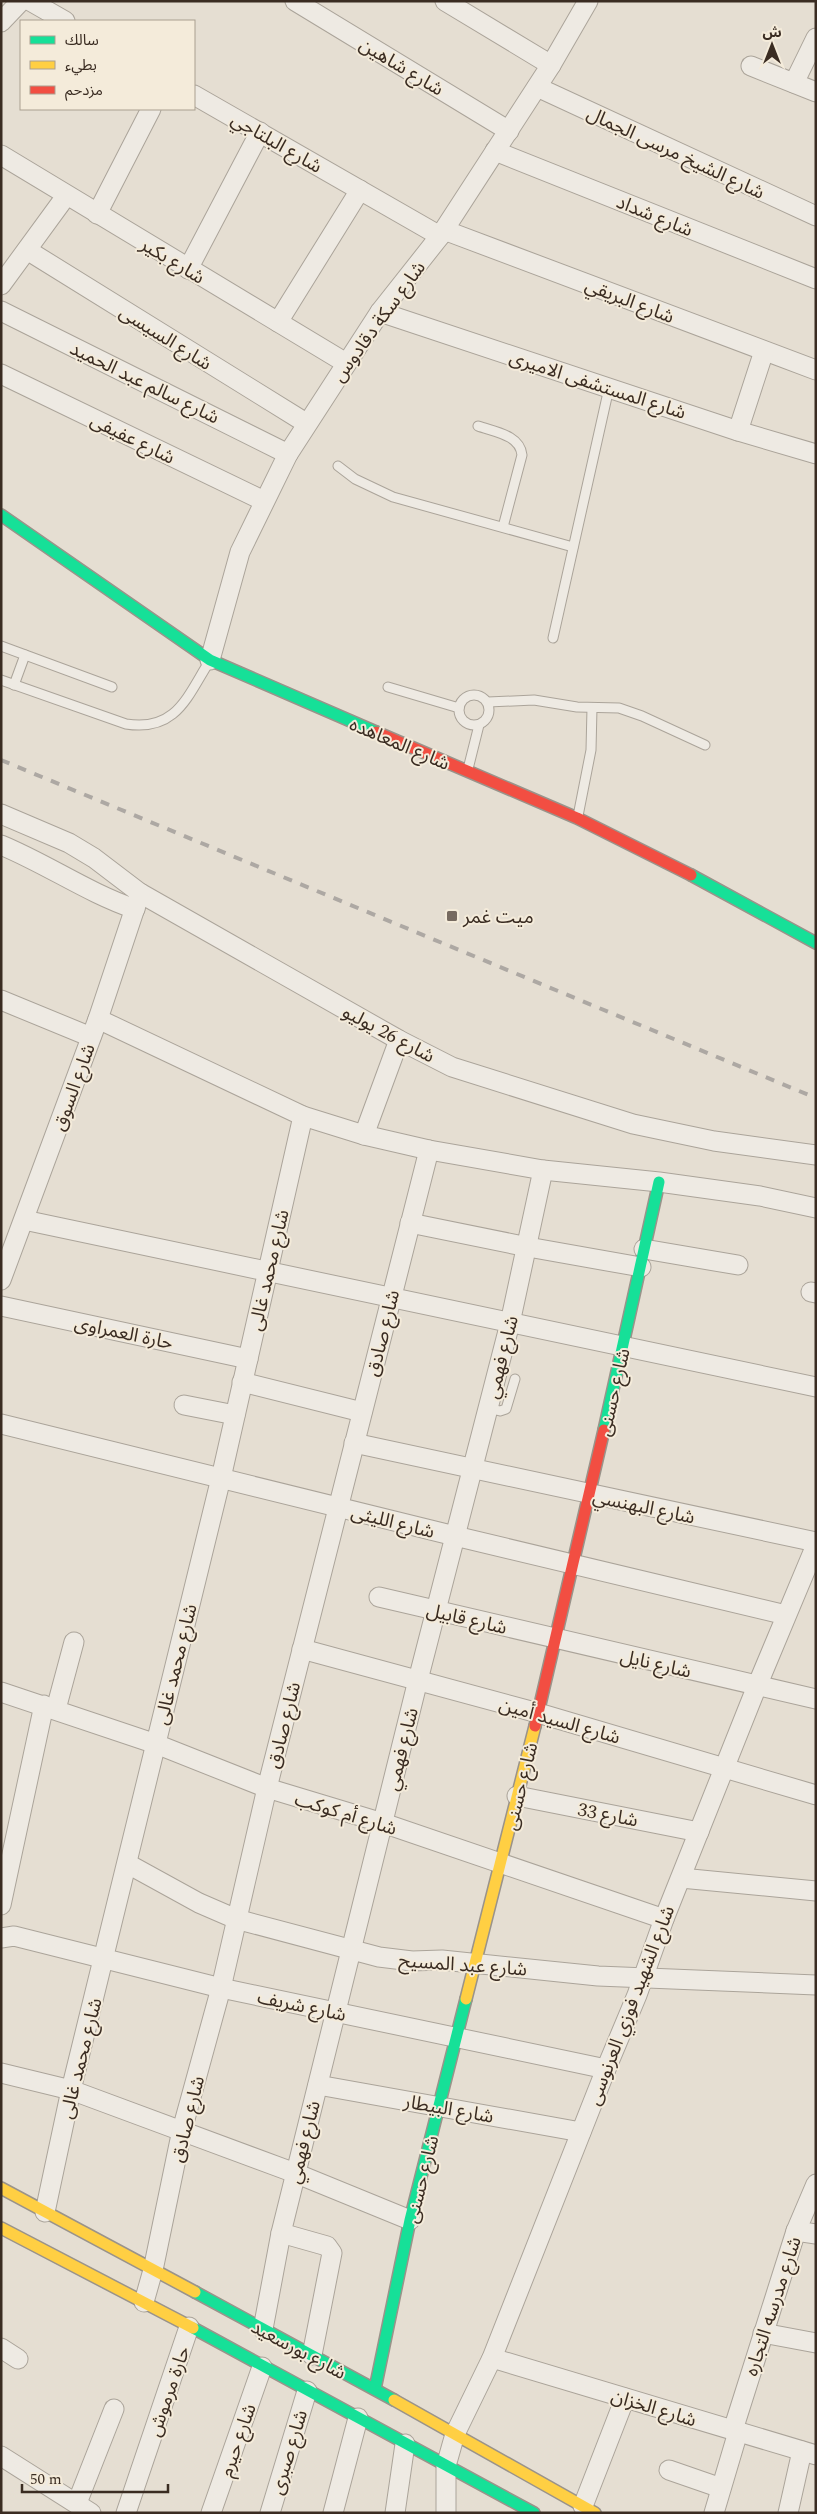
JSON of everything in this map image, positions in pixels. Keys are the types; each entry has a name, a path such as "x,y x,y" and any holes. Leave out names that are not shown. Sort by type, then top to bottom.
{"street":[{"path":"1,22 21,1"},
{"path":"30,1 63,20"},
{"name":"شارع شاهين","path":"295,1 509,131"},
{"path":"445,1 552,65"},
{"name":"شارع سكة دقادوس","path":"210,660 240,552 288,454 306,423 380,312 442,233 552,65 588,1"},
{"path":"794,83 816,38"},
{"path":"751,66 816,92"},
{"name":"شارع الشيخ مرسى الجمال","path":"537,87 816,216"},
{"name":"شارع البلتاجي","path":"195,96 360,190 442,233"},
{"path":"96,214 150,110"},
{"path":"188,269 260,132"},
{"name":"شارع شداد","path":"495,151 816,279"},
{"name":"شارع بكير","path":"1,155 66,196 346,363"},
{"path":"278,322 360,190"},
{"path":"1,285 7,265 26,250 66,196"},
{"name":"شارع البريقي","path":"442,233 816,370"},
{"name":"شارع السيسى","path":"26,250 306,423"},
{"name":"شارع سالم عبد الحميد","path":"1,311 288,454"},
{"name":"شارع المستشفى الاميرى","path":"380,312 738,431 816,454"},
{"path":"738,431 764,351"},
{"name":"شارع عفيفى","path":"1,374 264,501"},
{"name":"شارع المعاهده","path":"2,517 210,660 577,818 679,868 816,943"},
{"name":"شارع 26 يوليو","path":"1,814 42,831 85,853 137,901 452,1067 633,1124 714,1140 816,1155"},
{"name":"شارع 26 يوليو","path":"1,844 35,859 109,900 137,901"},
{"name":"شارع السوق","path":"1,1280 98,1019 137,901"},
{"path":"1,1000 91,1037"},
{"path":"98,1019 303,1116 364,1135 428,1150 543,1170 659,1182 760,1196 816,1208"},
{"path":"364,1135 399,1040"},
{"name":"شارع محمد غالى","path":"45,2212 71,2090 128,1864 220,1478 303,1116"},
{"name":"شارع صادق","path":"144,2302 153,2270 182,2130 220,1988 267,1788 428,1150"},
{"name":"شارع فهمي","path":"263,2329 281,2233 295,2174 418,1680 510,1323 528,1248 543,1170"},
{"name":"شارع حسنى","path":"375,2389 410,2220 538,1713 624,1346 659,1182"},
{"path":"24,1220 391,1299 816,1387"},
{"path":"410,1224 528,1248 738,1265"},
{"name":"حارة العمراوى","path":"1,1306 248,1359"},
{"path":"242,1382 362,1412"},
{"path":"184,1405 235,1415"},
{"name":"شارع الليثى","path":"1,1424 572,1565 786,1615"},
{"name":"شارع البهنسي","path":"354,1444 816,1543"},
{"name":"شارع الشهيد فوزي العرنوسى","path":"446,2513 446,2466 455,2434 492,2358 606,2068 644,1977 680,1878 816,1543"},
{"name":"شارع قابيل","path":"379,1597 555,1640"},
{"name":"شارع نايل","path":"555,1640 816,1699"},
{"path":"1,1905 50,1707 74,1642"},
{"name":"شارع السيد أمين","path":"302,1649 538,1713 816,1795"},
{"name":"شارع أم كوكب","path":"1,1692 156,1744 267,1788 383,1823 500,1865 664,1920"},
{"name":"شارع 33","path":"517,1796 699,1832"},
{"name":"شارع عبد المسيح","path":"128,1864 184,1895 236,1919 387,1958 476,1964 598,1976 816,1985"},
{"path":"680,1878 816,1891"},
{"name":"شارع شريف","path":"1,1938 14,1936 220,1988 606,2068"},
{"path":"1,2073 71,2090 182,2130 410,2220"},
{"name":"شارع البيطار","path":"318,2085 581,2132"},
{"name":"شارع مدرسه التجاره","path":"714,2513 763,2333 796,2231 816,2184"},
{"name":"شارع بورسعيد","path":"1,2188 375,2389 589,2509"},
{"name":"شارع بورسعيد","path":"1,2228 144,2302 534,2513"},
{"path":"796,2231 816,2234"},
{"path":"281,2233 327,2246 332,2253 312,2355"},
{"name":"حارة مرموش","path":"126,2513 190,2327"},
{"path":"763,2333 816,2343"},
{"path":"1,2348 18,2358"},
{"name":"شارع الخزان","path":"492,2358 809,2453"},
{"name":"شارع حيرم","path":"211,2513 262,2367"},
{"name":"شارع صبرى","path":"270,2513 307,2391"},
{"path":"589,2509 625,2398"},
{"path":"1,2456 84,2508 114,2409"},
{"path":"333,2513 358,2418"},
{"path":"395,2513 405,2444"},
{"path":"788,2513 809,2453"},
{"path":"669,2470 721,2488"}],"lane":[{"path":"553,638 609,388"},
{"path":"478,426 514,439 520,445 522,455 503,528"},
{"path":"338,466 373,490 573,547"},
{"path":"1,646 112,687"},
{"path":"14,685 25,655"},
{"path":"1,680 126,724 147,726 160,723 180,710 210,660"},
{"path":"388,687 459,708"},
{"path":"467,772 479,725 489,716 488,702 484,698 472,695 461,702 460,714 467,724 479,725"},
{"path":"488,702 534,700 592,708 619,708 631,711 705,745"},
{"path":"577,818 591,750 592,708"},
{"path":"488,1408 500,1411 506,1409 515,1379"}],"railway":[{"path":"1,760 816,1098"}],"traffic: fast":[{"path":"1,515 210,660 376,732"},
{"path":"691,875 816,943"},
{"path":"604,1430 659,1182"},
{"path":"375,2389 410,2220 466,1999"},
{"path":"195,2292 394,2400"},
{"path":"193,2328 534,2513"}],"traffic: slow":[{"path":"466,1999 535,1726"},
{"path":"1,2188 195,2292"},
{"path":"1,2228 193,2328"},
{"path":"394,2400 595,2513"}],"traffic: jam":[{"path":"376,732 577,818 691,875"},
{"path":"535,1726 604,1430"}],"place":[{"name":"ميت غمر","path":"452,916"}]}
